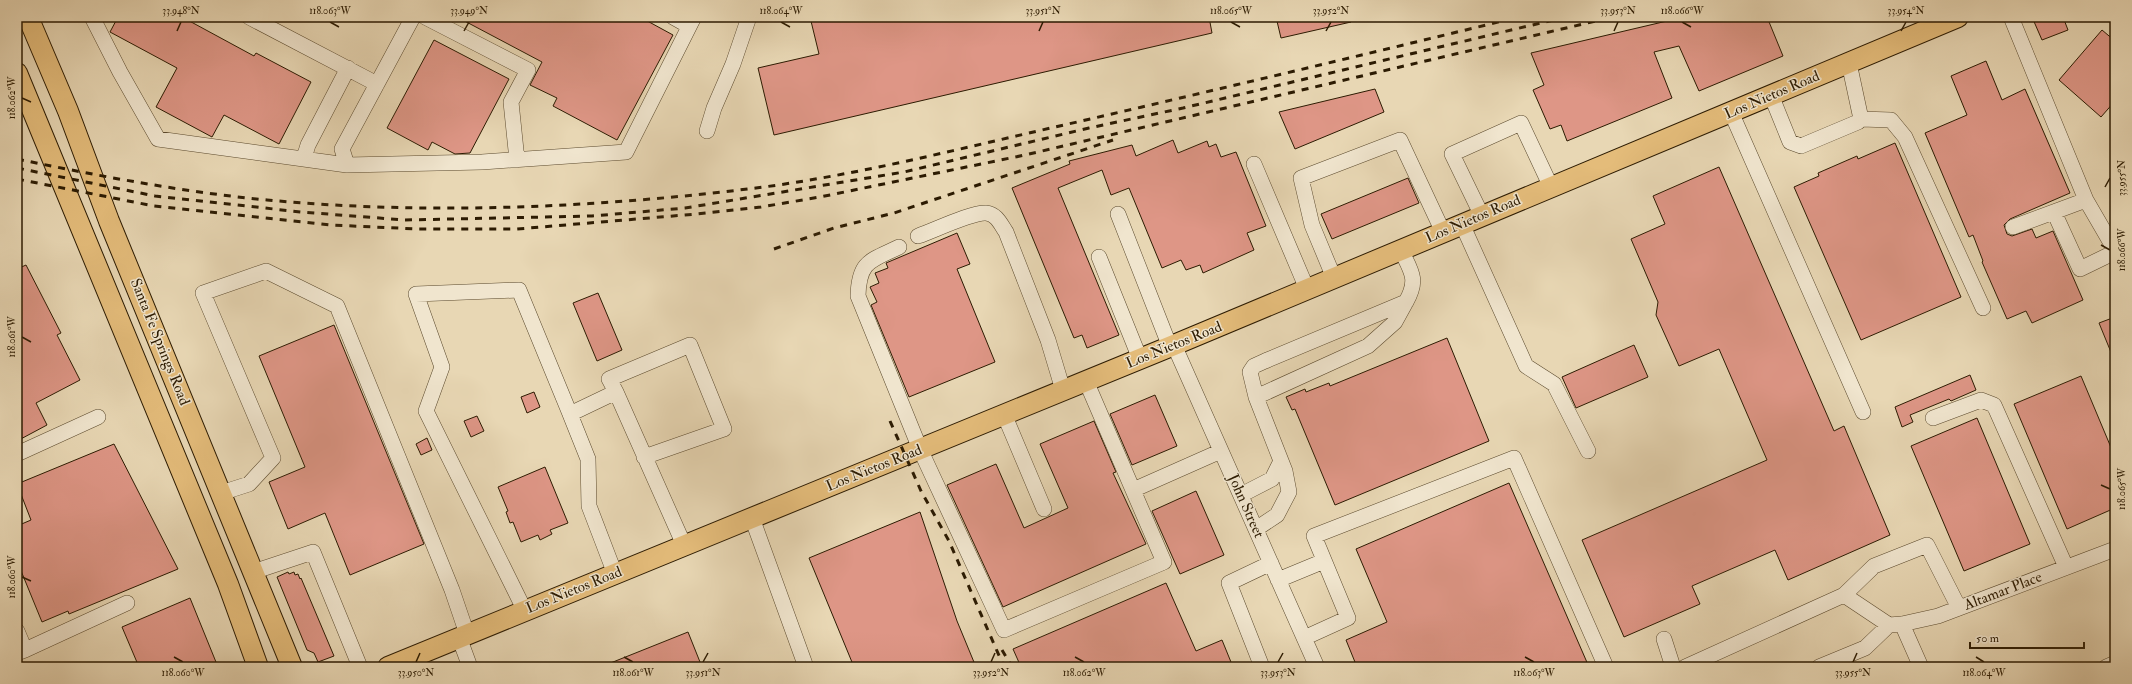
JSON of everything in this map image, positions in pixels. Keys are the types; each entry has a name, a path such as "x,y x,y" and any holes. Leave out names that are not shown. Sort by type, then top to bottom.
{"main road":[{"name":"Santa Fe Springs Road","path":"28,17 68,111 110,221 292,667"},
{"name":"Los Nietos Road","path":"388,667 1172,346 1958,17"},
{"name":"Santa Fe Springs Road","path":"17,73 228,584 258,667"},
{"path":"194,502 221,493"}],"street":[{"path":"92,17 120,72 158,139 347,165 482,162 626,152 692,22 672,17"},
{"path":"249,17 378,84"},
{"path":"347,165 342,149 413,17"},
{"path":"425,17 528,70 511,102 518,160"},
{"path":"707,131 714,108 736,57 749,17"},
{"path":"2011,17 2086,200 2115,251 2080,269 2054,212"},
{"path":"1849,63 1861,119"},
{"path":"304,158 308,145 348,68"},
{"path":"1771,95 1790,142 1801,146 1858,122 1861,119 1891,120 1905,137 1983,308"},
{"path":"1731,112 1863,412"},
{"path":"1482,216 1452,154 1521,123 1551,187"},
{"path":"1334,278 1312,225 1301,178 1400,140 1443,232"},
{"path":"1254,164 1308,289"},
{"path":"2013,227 2086,200"},
{"path":"918,236 976,214 987,213 997,219 1006,232 1048,340 1063,390"},
{"name":"John Street","path":"1118,214 1172,346 1256,528 1317,667"},
{"path":"1462,224 1526,366 1554,384 1588,450"},
{"path":"899,246 867,263 858,280 858,296 920,448 1004,630 1164,562 1086,381"},
{"path":"1256,397 1368,346 1395,322 1413,290 1412,277 1401,250"},
{"path":"1099,257 1140,359"},
{"path":"221,493 249,484 273,458 203,293 266,271 337,306 452,590 470,667"},
{"path":"525,611 426,411 442,367 416,294 519,290 588,459 588,506 615,574"},
{"path":"1256,528 1277,515 1289,492 1281,461 1256,397 1250,372 1254,366 1406,302"},
{"path":"644,457 724,429 690,345 609,379 616,392 644,457 684,545"},
{"path":"570,414 616,392"},
{"path":"1933,418 1980,400 1994,405 2066,567"},
{"path":"1004,414 1044,509"},
{"path":"17,454 98,416"},
{"path":"1133,490 1221,451"},
{"path":"1304,638 1348,618 1314,536 1514,458 1606,667"},
{"path":"1241,495 1272,479 1281,461"},
{"path":"752,518 806,667"},
{"path":"1685,667 1844,595 1874,566 1927,545 1959,608"},
{"name":"Altamar Place","path":"1895,624 1938,616 2115,548"},
{"path":"253,572 313,552 360,667"},
{"path":"1278,580 1324,561"},
{"path":"1262,667 1229,583 1271,563"},
{"path":"1844,595 1895,624 1921,667"},
{"path":"17,631 21,652 126,603"},
{"path":"1819,667 1865,648 1895,624"},
{"path":"1664,638 1673,667"},
{"path":"2106,667 2115,663"}],"building":[{"path":"118,17 182,17 254,56 256,53 311,82 279,144 224,115 212,137 156,107 177,68 110,32"},
{"path":"457,17 640,17 673,35 617,140 553,106 557,98 530,85 542,62"},
{"path":"810,17 1209,17 1212,33 774,135 758,68 819,54"},
{"path":"1276,17 1351,17 1351,22 1281,38"},
{"path":"1684,17 1767,17 1783,56 1699,91 1679,46 1654,52 1672,98 1567,141 1561,125 1550,129 1533,90 1544,85 1531,53"},
{"path":"2032,17 2063,17 2068,30 2042,40"},
{"path":"2102,30 2115,41 2115,101 2101,117 2059,80"},
{"path":"434,40 509,79 470,153 455,154 432,142 428,150 387,128"},
{"path":"1986,61 2002,100 2025,89 2070,193 2010,219 2004,225 2007,234 2012,236 2032,229 2036,238 2053,231 2083,300 2032,323 2026,311 2007,319 1982,262 1983,261 1973,235 1969,237 1925,133 1967,115 1951,76"},
{"path":"1375,89 1384,112 1295,149 1279,112"},
{"path":"1173,140 1178,153 1207,141 1209,147 1216,144 1221,157 1236,152 1266,226 1247,233 1254,250 1203,273 1200,265 1186,270 1181,260 1162,268 1129,188 1111,195 1102,170 1058,188 1119,335 1087,348 1082,335 1074,338 1012,188 1070,164 1069,161 1132,145 1136,156"},
{"path":"1895,143 1961,297 1861,340 1794,187 1819,176 1818,173 1857,156 1858,159"},
{"path":"1719,167 1834,431 1844,426 1890,535 1788,580 1775,550 1692,586 1700,604 1624,637 1582,540 1767,460 1719,349 1679,366 1656,315 1658,302 1631,239 1665,224 1653,196"},
{"path":"1408,178 1419,203 1332,239 1321,214"},
{"path":"957,233 970,264 957,269 995,362 909,397 871,305 877,302 870,287 879,283 875,273 888,268 886,263"},
{"path":"26,265 61,333 57,335 80,380 36,403 47,425 17,441 17,269"},
{"path":"598,293 622,350 597,361 573,303"},
{"path":"2115,317 2115,362 2099,323"},
{"path":"334,325 424,544 350,575 325,513 288,529 269,482 305,467 259,356"},
{"path":"1447,338 1489,441 1335,505 1295,409 1292,410 1286,397 1305,389 1306,392 1329,383 1330,386"},
{"path":"1634,345 1648,377 1576,408 1562,377"},
{"path":"1970,375 1976,390 1951,401 1949,399 1910,415 1913,422 1902,427 1895,407"},
{"path":"2081,376 2115,457 2115,508 2067,529 2014,404"},
{"path":"534,392 540,407 527,413 521,397"},
{"path":"1155,395 1177,446 1132,465 1110,414"},
{"path":"477,416 484,431 471,437 464,421"},
{"path":"1977,418 2030,544 1964,571 1911,446"},
{"path":"1094,421 1116,472 1113,473 1146,544 1003,607 947,485 996,464 1024,528 1068,508 1040,444"},
{"path":"427,438 432,450 421,455 416,444"},
{"path":"114,444 178,569 69,614 68,611 42,622 17,561 17,526 31,520 17,484"},
{"path":"545,467 568,523 550,530 552,534 540,540 538,535 521,542 513,522 510,523 506,512 508,511 498,487"},
{"path":"1509,483 1589,667 1357,667 1346,640 1387,622 1356,549"},
{"path":"1196,491 1224,555 1180,574 1152,511"},
{"path":"920,512 957,621 976,667 854,667 809,558"},
{"path":"288,572 289,574 294,572 295,575 298,574 300,579 301,578 334,656 318,662 314,653 307,650 277,577"},
{"path":"1166,583 1196,651 1222,640 1233,667 1021,667 1013,649"},
{"path":"190,598 218,667 139,667 122,627"},
{"path":"688,632 702,667 603,667 603,666"}],"railway":[{"path":"17,159 204,193 328,205 450,208 512,207 573,205 695,195 795,183 910,160 1121,112 1519,17"},
{"path":"17,168 155,196 301,212 405,220 592,216 685,208 904,172 1089,128 1183,108 1566,17"},
{"path":"17,179 154,206 331,225 418,229 517,229 697,214 761,207 820,197 1025,155 1613,17"},
{"path":"774,249 834,228 894,213 1113,140"},
{"path":"890,421 921,491 949,541 1004,667"},
{"path":"1002,650 1012,667"}]}
